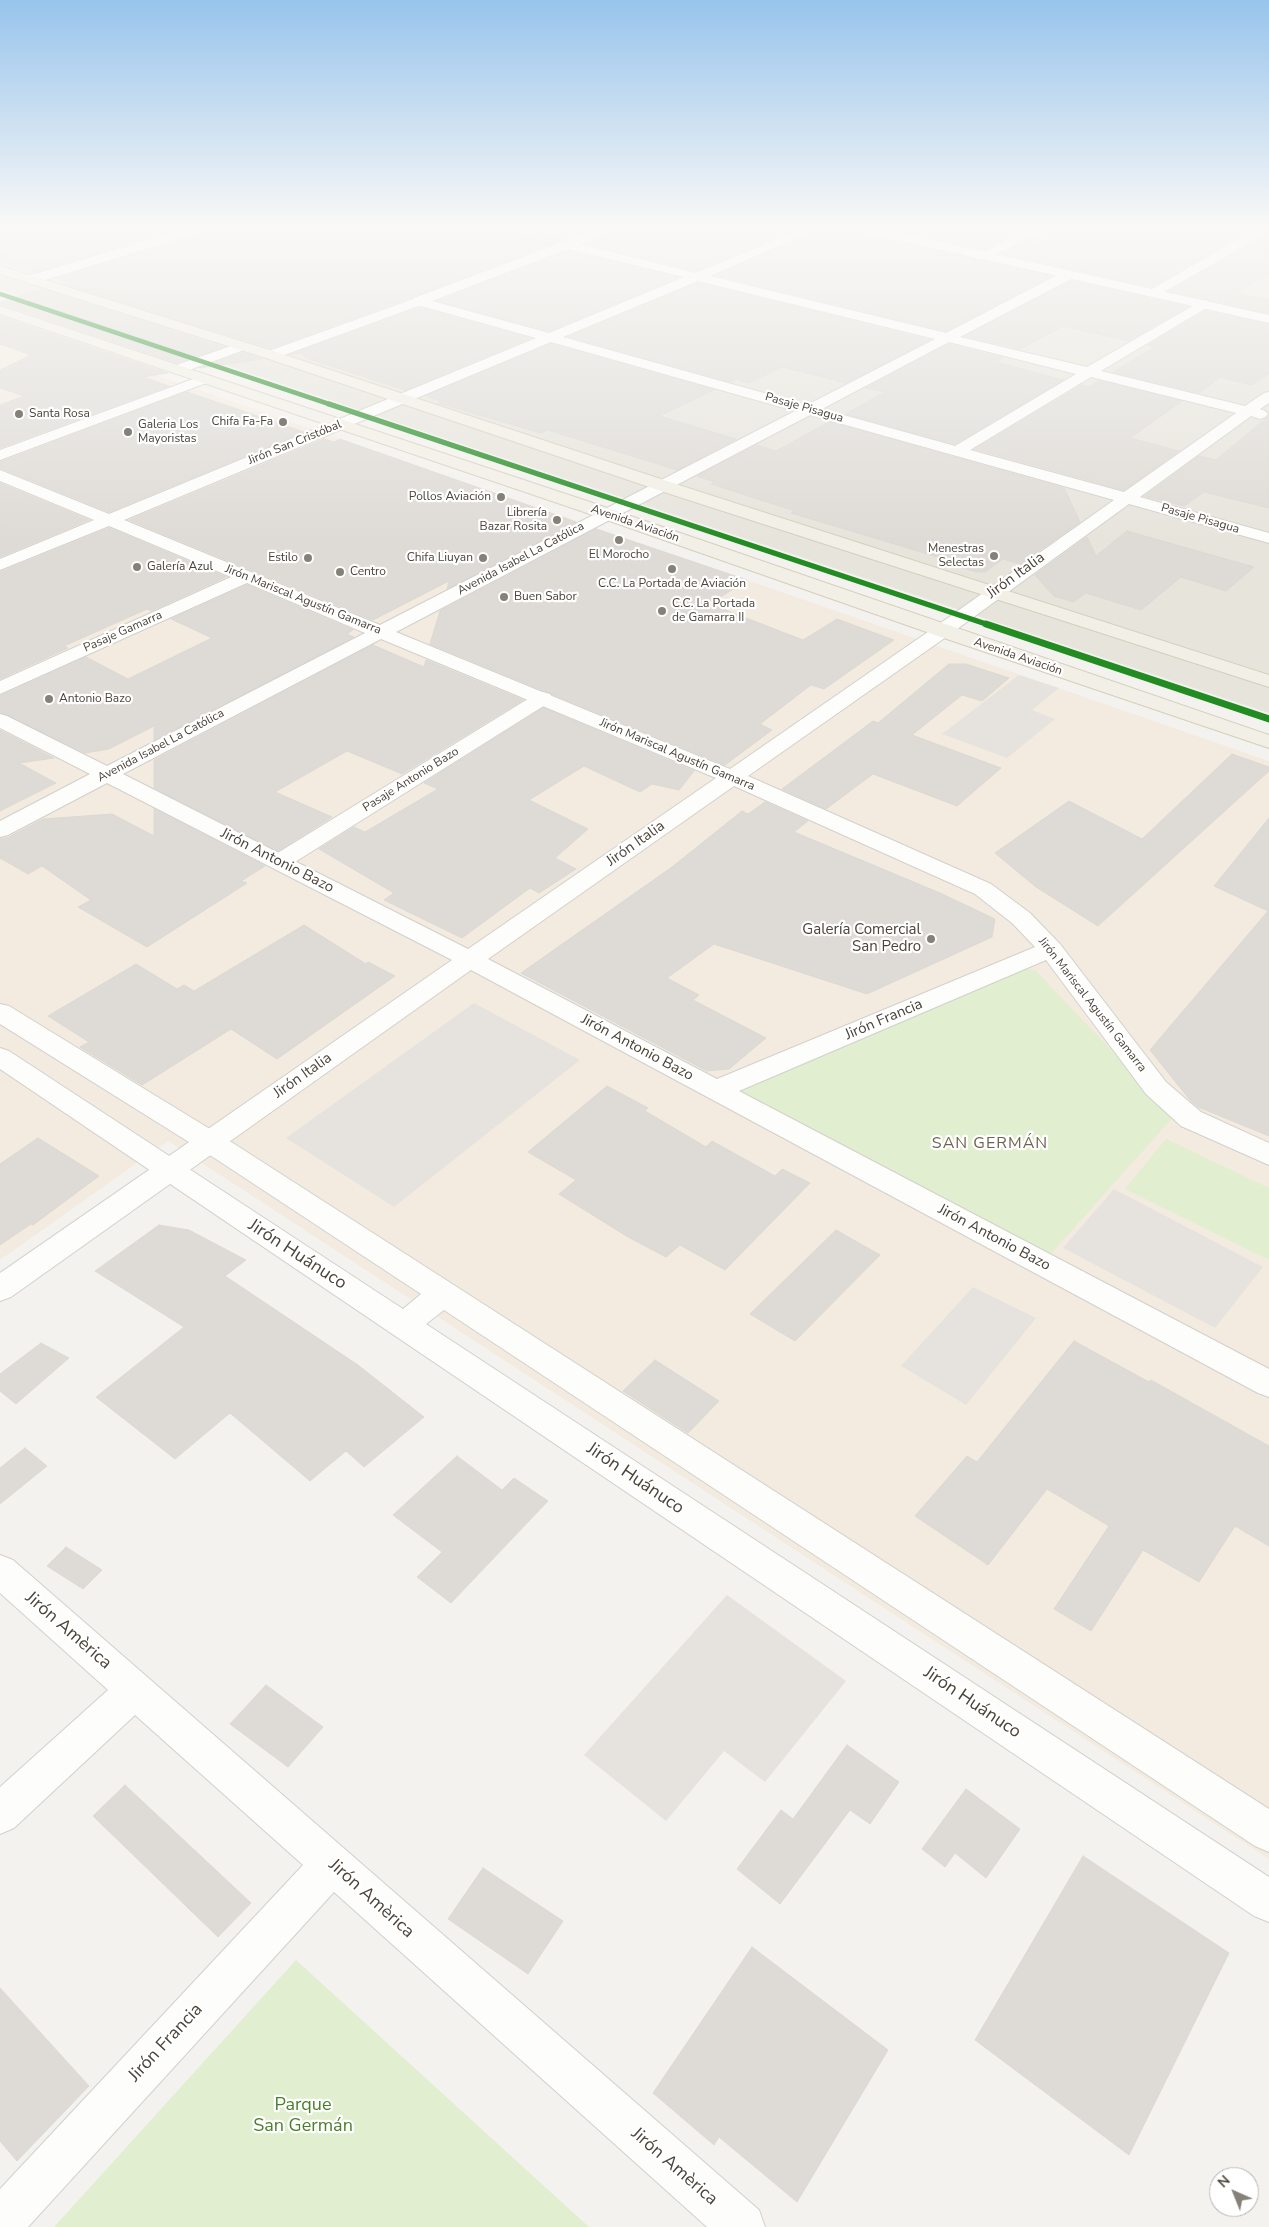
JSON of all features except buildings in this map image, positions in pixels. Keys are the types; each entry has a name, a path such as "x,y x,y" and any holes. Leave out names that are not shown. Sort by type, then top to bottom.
{"main road":[{"name":"Avenida Aviación","path":"67,333 607,514 942,631 1269,742"},
{"path":"200,333 661,485 1269,681"}],"street":[{"path":"271,355 331,333"},
{"name":"Pasaje Pisagua","path":"532,333 1269,538"},
{"name":"Jirón San Cristóbal","path":"0,565 562,333"},
{"path":"930,333 1269,416"},
{"name":"Avenida Isabel La Católica","path":"0,830 955,333"},
{"path":"957,452 1154,333"},
{"path":"176,370 242,346"},
{"path":"0,455 204,379"},
{"name":"Jirón Italia","path":"0,1289 209,1141 942,631 1269,396"},
{"name":"Jirón Mariscal Agustín Gamarra","path":"0,475 731,777 983,889 1021,918 1051,948 1156,1088 1190,1120 1269,1155"},
{"name":"Pasaje Gamarra","path":"0,688 246,577"},
{"name":"Pasaje Antonio Bazo","path":"279,862 543,698"},
{"name":"Jirón Antonio Bazo","path":"0,720 471,960 1269,1384"},
{"name":"Jirón Francia","path":"717,1090 1051,948"},
{"path":"0,1012 209,1141 1269,1832"},
{"name":"Jirón Huánuco","path":"0,1057 1269,1901"},
{"path":"404,1325 443,1293"},
{"name":"Jirón Amèrica","path":"0,1571 742,2227"},
{"path":"0,1814 135,1690"},
{"name":"Jirón Francia","path":"0,2223 332,1864"}],"shaded area":[{"path":"0,333 34,333 1269,761 1269,1859 168,1141 0,1260"},
{"path":"129,333 1269,333 1269,713"},
{"path":"1019,675 1059,688 1032,710 1055,719 1007,758 942,734"},
{"path":"474,1003 580,1060 394,1207 286,1138"},
{"path":"1114,1189 1263,1267 1215,1328 1063,1248"},
{"path":"973,1287 1036,1318 966,1405 901,1366"},
{"path":"727,1595 846,1681 765,1782 724,1751 666,1821 584,1755"}],"green space":[{"path":"1025,968 1035,970 1174,1116 1046,1259 730,1093"},
{"path":"1166,1139 1269,1188 1269,1260 1125,1189"},
{"name":"Parque San Germán","path":"296,1960 589,2227 54,2227"}],"transit line":[{"path":"116,333 1269,719"}],"place":[{"name":"Santa Rosa","path":"19,414"},
{"name":"Chifa Fa-Fa","path":"283,422"},
{"name":"Galeria Los Mayoristas","path":"128,432"},
{"name":"Pollos Aviación","path":"501,497"},
{"name":"Librería Bazar Rosita","path":"557,520"},
{"name":"El Morocho","path":"619,540"},
{"name":"Menestras Selectas","path":"994,556"},
{"name":"Estilo","path":"308,558"},
{"name":"Chifa Liuyan","path":"483,558"},
{"name":"Galería Azul","path":"137,567"},
{"name":"C.C. La Portada de Aviación","path":"672,569"},
{"name":"Centro","path":"340,572"},
{"name":"Buen Sabor","path":"504,597"},
{"name":"C.C. La Portada de Gamarra II","path":"662,611"},
{"name":"Antonio Bazo","path":"49,699"},
{"name":"Galería Comercial San Pedro","path":"931,939"}],"district":[{"name":"SAN GERMÁN","path":"990,1144"}]}
